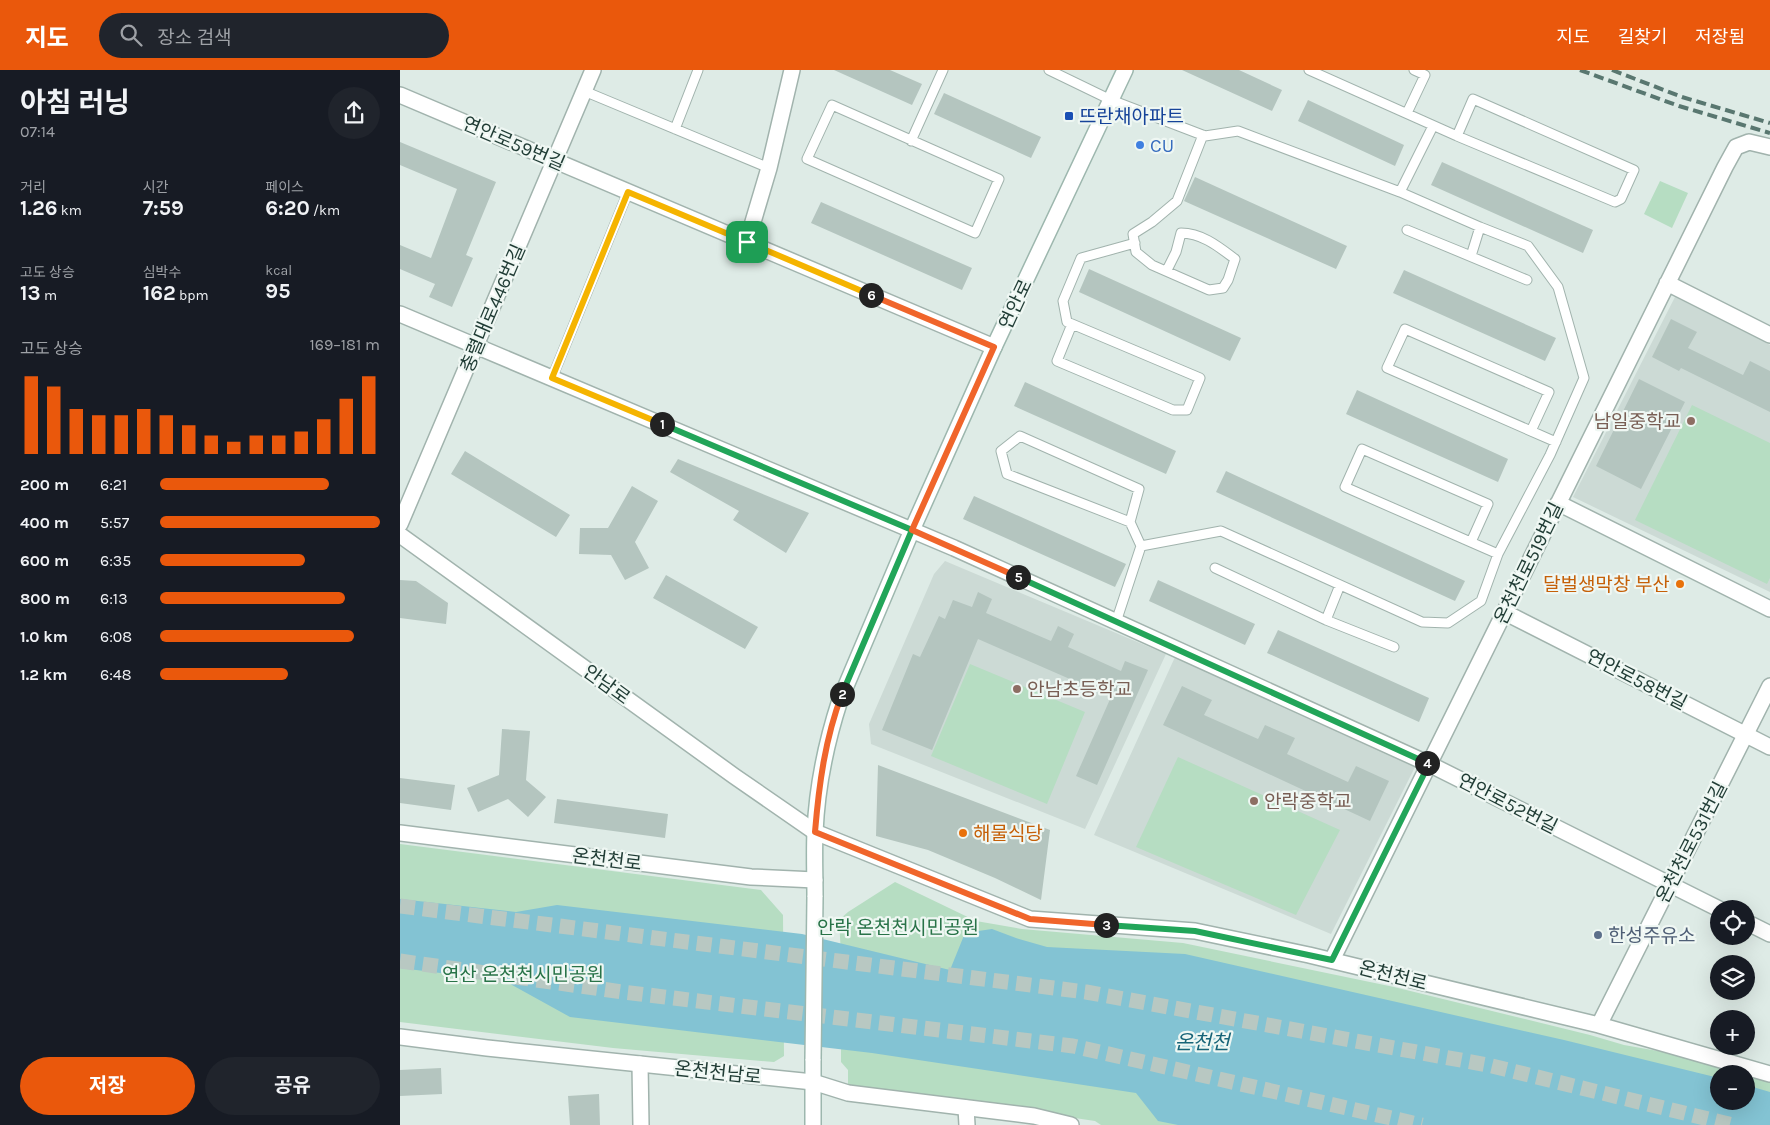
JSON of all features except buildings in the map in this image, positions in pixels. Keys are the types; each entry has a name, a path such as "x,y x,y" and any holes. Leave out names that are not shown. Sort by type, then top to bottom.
{"street":[{"name":"충렬대로446번길","path":"400,524 593,70"},
{"path":"747,242 769,168 792,70"},
{"name":"연안로","path":"813,1082 815,832 823,760 830,729 849,677 912,530 994,347 1125,70"},
{"name":"연안로59번길","path":"400,94 994,347"},
{"name":"온천천로519번길","path":"1332,960 1724,167 1736,147 1749,142 1770,147"},
{"path":"1667,283 1770,335"},
{"name":"연안로52번길","path":"400,314 912,530 1429,764 1710,904"},
{"path":"1558,503 1770,609"},
{"name":"안남로","path":"400,536 815,832"},
{"name":"연안로58번길","path":"1504,612 1770,746"},
{"name":"온천천로531번길","path":"1599,1025 1770,686"},
{"name":"온천천로","path":"400,832 815,887"},
{"name":"온천천로","path":"815,832 1030,919 1195,931 1332,960 1599,1025 1770,1074"},
{"path":"1755,926 1770,934"},
{"name":"온천천남로","path":"400,1037 813,1082 848,1093 966,1108 1034,1121 1071,1125"},
{"path":"640,1064 641,1125"},
{"path":"813,1082 813,1125"},
{"path":"966,1108 967,1125"}],"lane":[{"path":"674,129 698,70"},
{"path":"911,141 943,70"},
{"path":"1049,70 1111,100 1206,136 1238,131 1400,192 1528,246 1558,287 1584,378 1556,442 1498,554 1481,601 1448,623 1422,622 1221,531 1141,546"},
{"path":"1309,70 1433,126 1615,202 1621,199 1634,170 1473,100 1457,136"},
{"path":"1407,113 1425,75 1414,70"},
{"path":"584,91 769,168"},
{"path":"832,105 911,141 999,179 976,233 807,159 832,105"},
{"path":"1400,192 1433,126"},
{"path":"1167,270 1176,252 1181,233 1190,233 1214,243 1235,259 1228,280 1223,288 1209,290 1152,265 1136,252 1133,234 1152,222 1177,200 1203,135"},
{"path":"552,378 628,192"},
{"path":"1480,227 1471,256 1408,230 1527,280"},
{"path":"1072,324 1057,362 1173,410 1187,410 1200,378 1072,324 1067,322 1063,301 1081,258 1135,243"},
{"path":"1531,431 1549,392 1405,329 1387,368 1556,442"},
{"path":"1116,622 1141,546 1130,522 1139,489 1020,436 1002,451 1007,474 1130,522"},
{"path":"1471,542 1488,504 1362,449 1345,487 1498,554"},
{"path":"1214,568 1326,620 1394,647"},
{"path":"1326,620 1340,585"}],"shaded area":[{"name":"남일중학교","path":"1675,297 1770,345 1770,592 1573,497"},
{"name":"안남초등학교","path":"945,561 1166,654 1085,829 871,744 869,724 934,574"},
{"name":"안락중학교","path":"1175,657 1415,767 1331,934 1094,835"}],"green space":[{"path":"1660,181 1688,193 1672,228 1644,214"},
{"path":"1692,405 1770,443 1770,578 1767,584 1635,520"},
{"path":"970,664 1085,712 1047,804 931,756"},
{"path":"1178,757 1340,830 1296,915 1136,847"},
{"name":"연산 온천천시민공원","path":"400,844 761,890 783,915 784,1056 774,1062 613,1048 400,1022"},
{"name":"안락 온천천시민공원","path":"895,882 976,921 1022,929 1183,943 1394,987 1624,1045 1727,1065 1710,1065 1710,1098 954,980 841,954 839,920 848,912"},
{"path":"841,1039 1352,1125 1101,1125 1095,1121 848,1087 848,1070 841,1062"},
{"name":"안락 온천천시민공원","path":"1755,1072 1770,1075 1770,1112 1755,1105"}],"water":[{"name":"온천천","path":"400,899 516,912 557,905 802,934 950,970 965,933 992,929 1047,947 1185,954 1564,1040 1710,1076 1710,1110 1755,1110 1755,1088 1770,1092 1770,1125 1178,1125 1158,1121 1136,1093 872,1053 570,1017 505,981 400,968"}],"tunnel":[{"path":"400,906 1086,992 1488,1065 1733,1125"},
{"path":"400,961 623,992 1073,1046 1422,1125"}],"railway":[{"path":"1580,70 1679,106 1770,133"},
{"path":"1612,70 1682,97 1770,123"}],"place":[{"name":"뜨란채아파트","path":"1069,116"},
{"name":"CU","path":"1140,145"},
{"name":"남일중학교","path":"1691,421"},
{"name":"달벌생막창 부산","path":"1680,584"},
{"name":"안남초등학교","path":"1017,689"},
{"name":"안락중학교","path":"1254,801"},
{"name":"해물식당","path":"963,833"},
{"name":"한성주유소","path":"1598,935"}],"route":[{"path":"747,242 628,192 552,378 912,530 849,677 830,729 818,793 815,832 1030,919 1195,931 1332,960 1429,764 912,530 994,347 747,242"}]}
